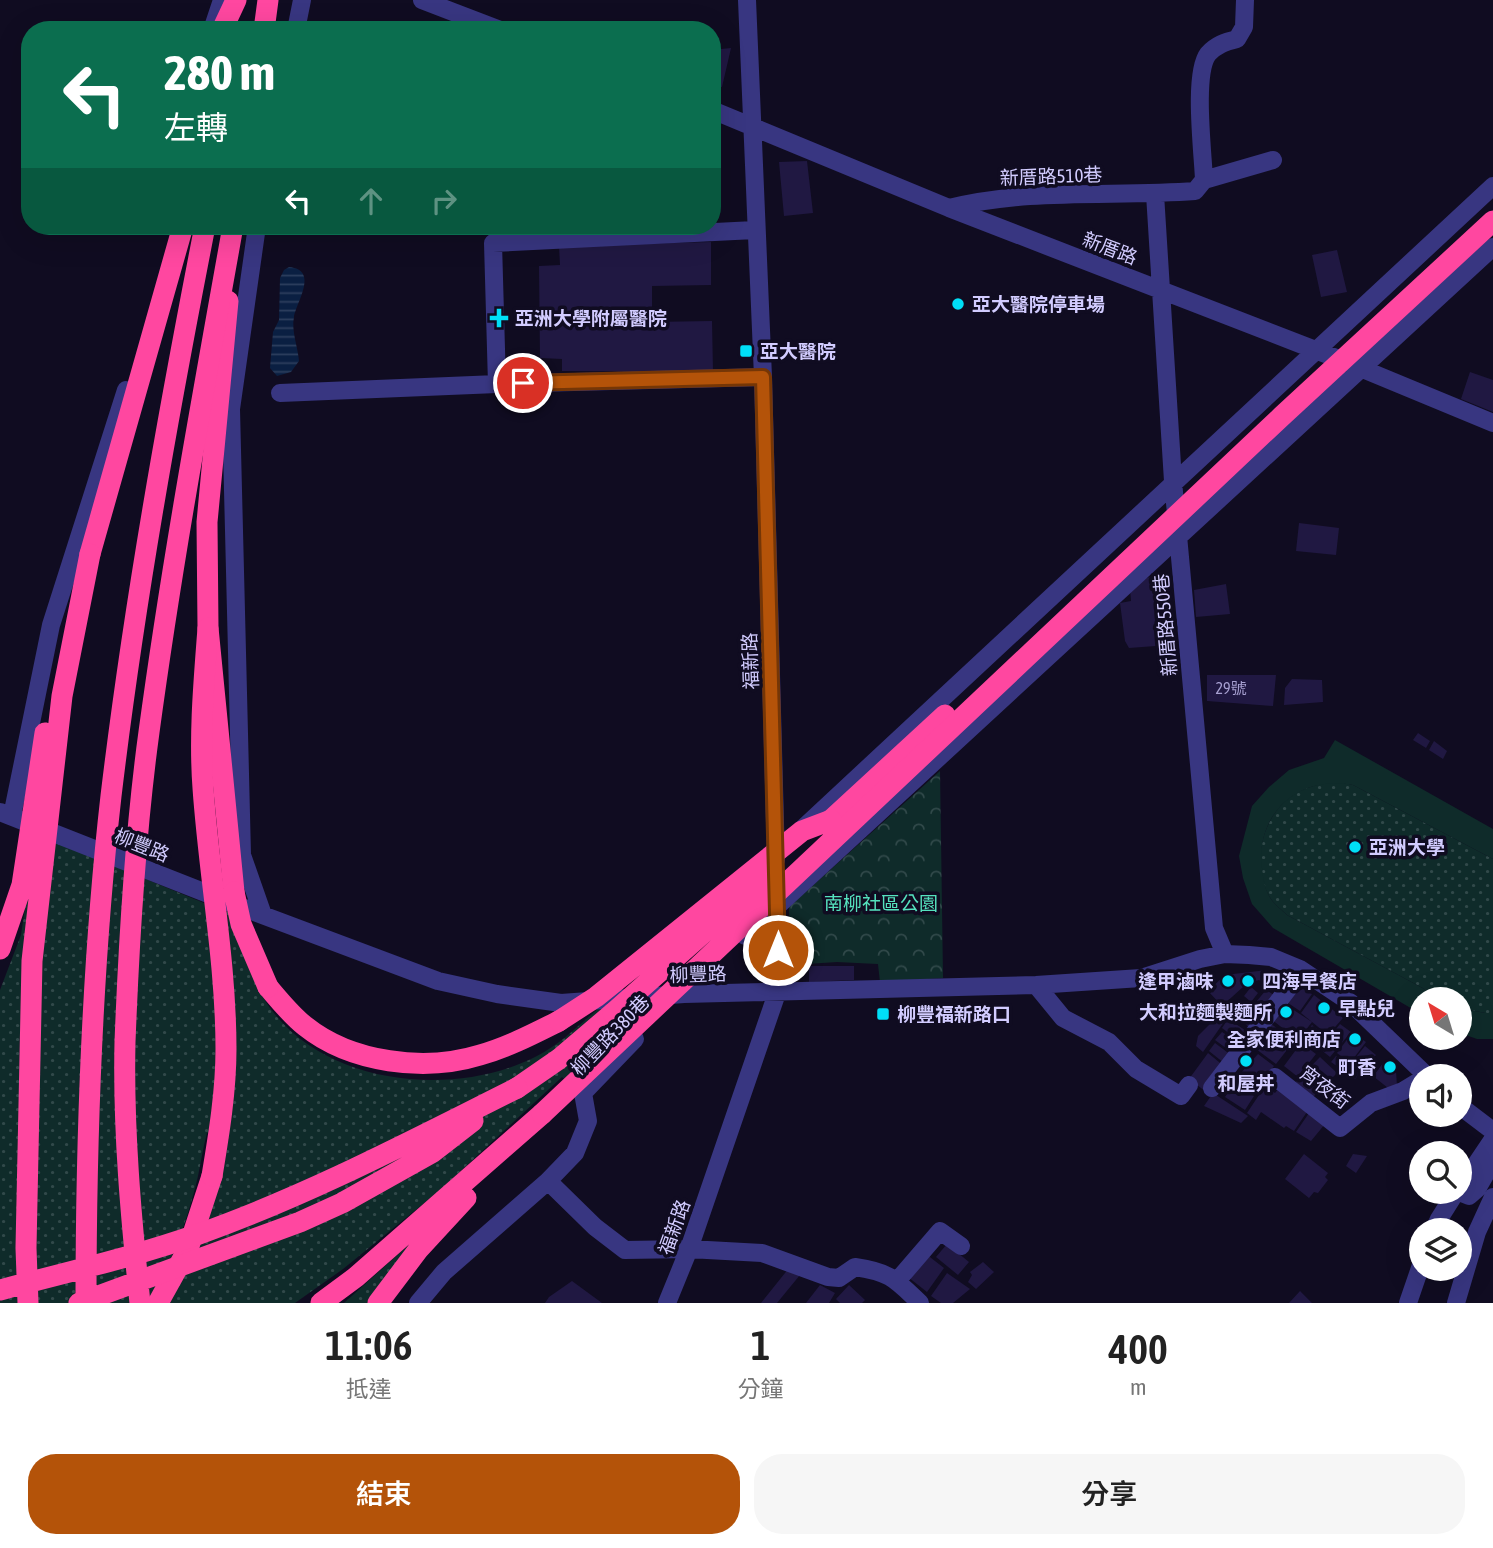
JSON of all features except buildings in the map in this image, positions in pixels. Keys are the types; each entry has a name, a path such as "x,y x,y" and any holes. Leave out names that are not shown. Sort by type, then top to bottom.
{"highway":[{"path":"226,21 236,0"},
{"path":"234,21 236,0"},
{"path":"266,21 268,0"},
{"path":"79,1303 290,1226 342,1203 433,1152 559,1059 831,820 1493,203"},
{"path":"330,1303 356,1277 542,1114 1493,220"},
{"path":"0,949 22,885 40,758 66,632 180,235"},
{"path":"86,1303 91,1042 111,800 147,537 203,235"},
{"path":"140,1303 133,1241 126,1119 125,1044 133,892 149,734 182,519 231,235"},
{"path":"158,1303 188,1249 212,1176 220,1130 226,1049 224,1000 202,786 201,716 208,628 208,510 237,235"},
{"path":"28,1303 26,1248 32,961 62,696 90,554"},
{"path":"208,628 229,853 241,924 268,987 285,1007 307,1027 333,1044 355,1052 384,1060 437,1062 478,1056 519,1041 559,1021 596,997 802,831 831,820"},
{"path":"0,1290 150,1250 201,1233 323,1185 517,1088"},
{"path":"378,1303 418,1250 542,1114"},
{"path":"321,1303 356,1277"}],"street":[{"path":"215,21 222,0"},
{"path":"298,21 302,0"},
{"path":"422,0 477,21"},
{"name":"福新路","path":"667,1303 689,1250 777,993 778,907 763,377 747,0"},
{"path":"1204,180 1199,78 1207,56 1221,43 1237,39 1244,27 1245,0"},
{"name":"新厝路","path":"721,113 949,208 1317,351 1493,423"},
{"name":"新厝路510巷","path":"949,208 1022,195 1195,191 1204,180 1273,160"},
{"path":"597,1000 776,853 1493,186"},
{"path":"1155,194 1160,289"},
{"path":"721,232 755,230"},
{"path":"6,814 51,625 167,261 171,235"},
{"path":"256,235 231,409 242,855 263,915"},
{"path":"497,384 494,243 655,235"},
{"path":"678,995 778,907 1493,247"},
{"name":"新厝路550巷","path":"1160,289 1178,535 1214,928 1225,954"},
{"path":"280,393 763,377"},
{"name":"柳豐路","path":"6,814 438,981 497,995 561,1003 678,995 1036,985 1141,978 1225,954 1271,957 1300,968 1351,1003 1415,1064"},
{"path":"1212,1088 1291,985 1300,968"},
{"path":"1036,985 1063,1018 1109,1042 1146,1076 1181,1096 1189,1085"},
{"name":"柳豐路380巷","path":"548,1181 575,1153 587,1121 583,1093 678,995"},
{"name":"宵夜街","path":"1275,1077 1340,1128 1371,1103 1409,1087"},
{"path":"1472,1115 1493,1131"},
{"path":"1472,1170 1493,1139"},
{"path":"1472,1193 1493,1161"},
{"path":"418,1303 444,1272 548,1181 595,1227 625,1251 762,1253 828,1277 839,1278 855,1267 879,1270 897,1281 920,1303"},
{"path":"1455,1303 1477,1233 1493,1197"},
{"path":"897,1281 940,1231 961,1246"},
{"path":"1408,1303 1416,1281"}],"green space":[{"path":"1335,740 1493,829 1493,859 1353,785 1334,783 1299,792 1285,802 1266,830 1262,868 1266,888 1273,901 1287,915 1421,987 1409,987 1409,1007 1273,928 1252,904 1243,878 1239,856 1252,806 1289,770 1324,758"},
{"name":"南柳社區公園","path":"940,771 943,978 880,982 878,964 837,962 790,965 789,907"},
{"path":"1334,781 1353,785 1493,859 1493,1013 1472,1010 1472,987 1421,987 1287,915 1271,899 1261,872 1260,858 1266,829 1282,804 1298,792"},
{"path":"36,834 204,903 229,909 264,999 287,1028 317,1050 351,1066 389,1076 427,1080 466,1078 503,1070 537,1056 600,1007 658,1011 577,1090 562,1077 439,1191 343,1269 295,1303 170,1303 223,1173 229,1136 207,1133 184,1226 171,1259 146,1303 0,1303 0,990 21,935"},
{"path":"1472,1010 1493,1013 1493,1039 1472,1037"},
{"path":"414,1240 370,1303 344,1303"}],"water":[{"path":"289,267 298,269 305,280 293,322 299,361 291,372 277,376 270,368 273,332 279,320 280,278"}],"place":[{"name":"亞大醫院停車場","path":"958,304"},
{"name":"亞洲大學附屬醫院","path":"499,318"},
{"name":"亞大醫院","path":"746,351"},
{"name":"亞洲大學","path":"1355,847"},
{"name":"逢甲滷味","path":"1228,981"},
{"name":"四海早餐店","path":"1248,981"},
{"name":"早點兒","path":"1324,1008"},
{"name":"大和拉麵製麵所","path":"1286,1012"},
{"name":"柳豐福新路口","path":"883,1014"},
{"name":"全家便利商店","path":"1355,1039"},
{"name":"和屋丼","path":"1246,1061"},
{"name":"町香","path":"1390,1067"}],"route":[{"path":"523,383 763,377 778,950"}]}
